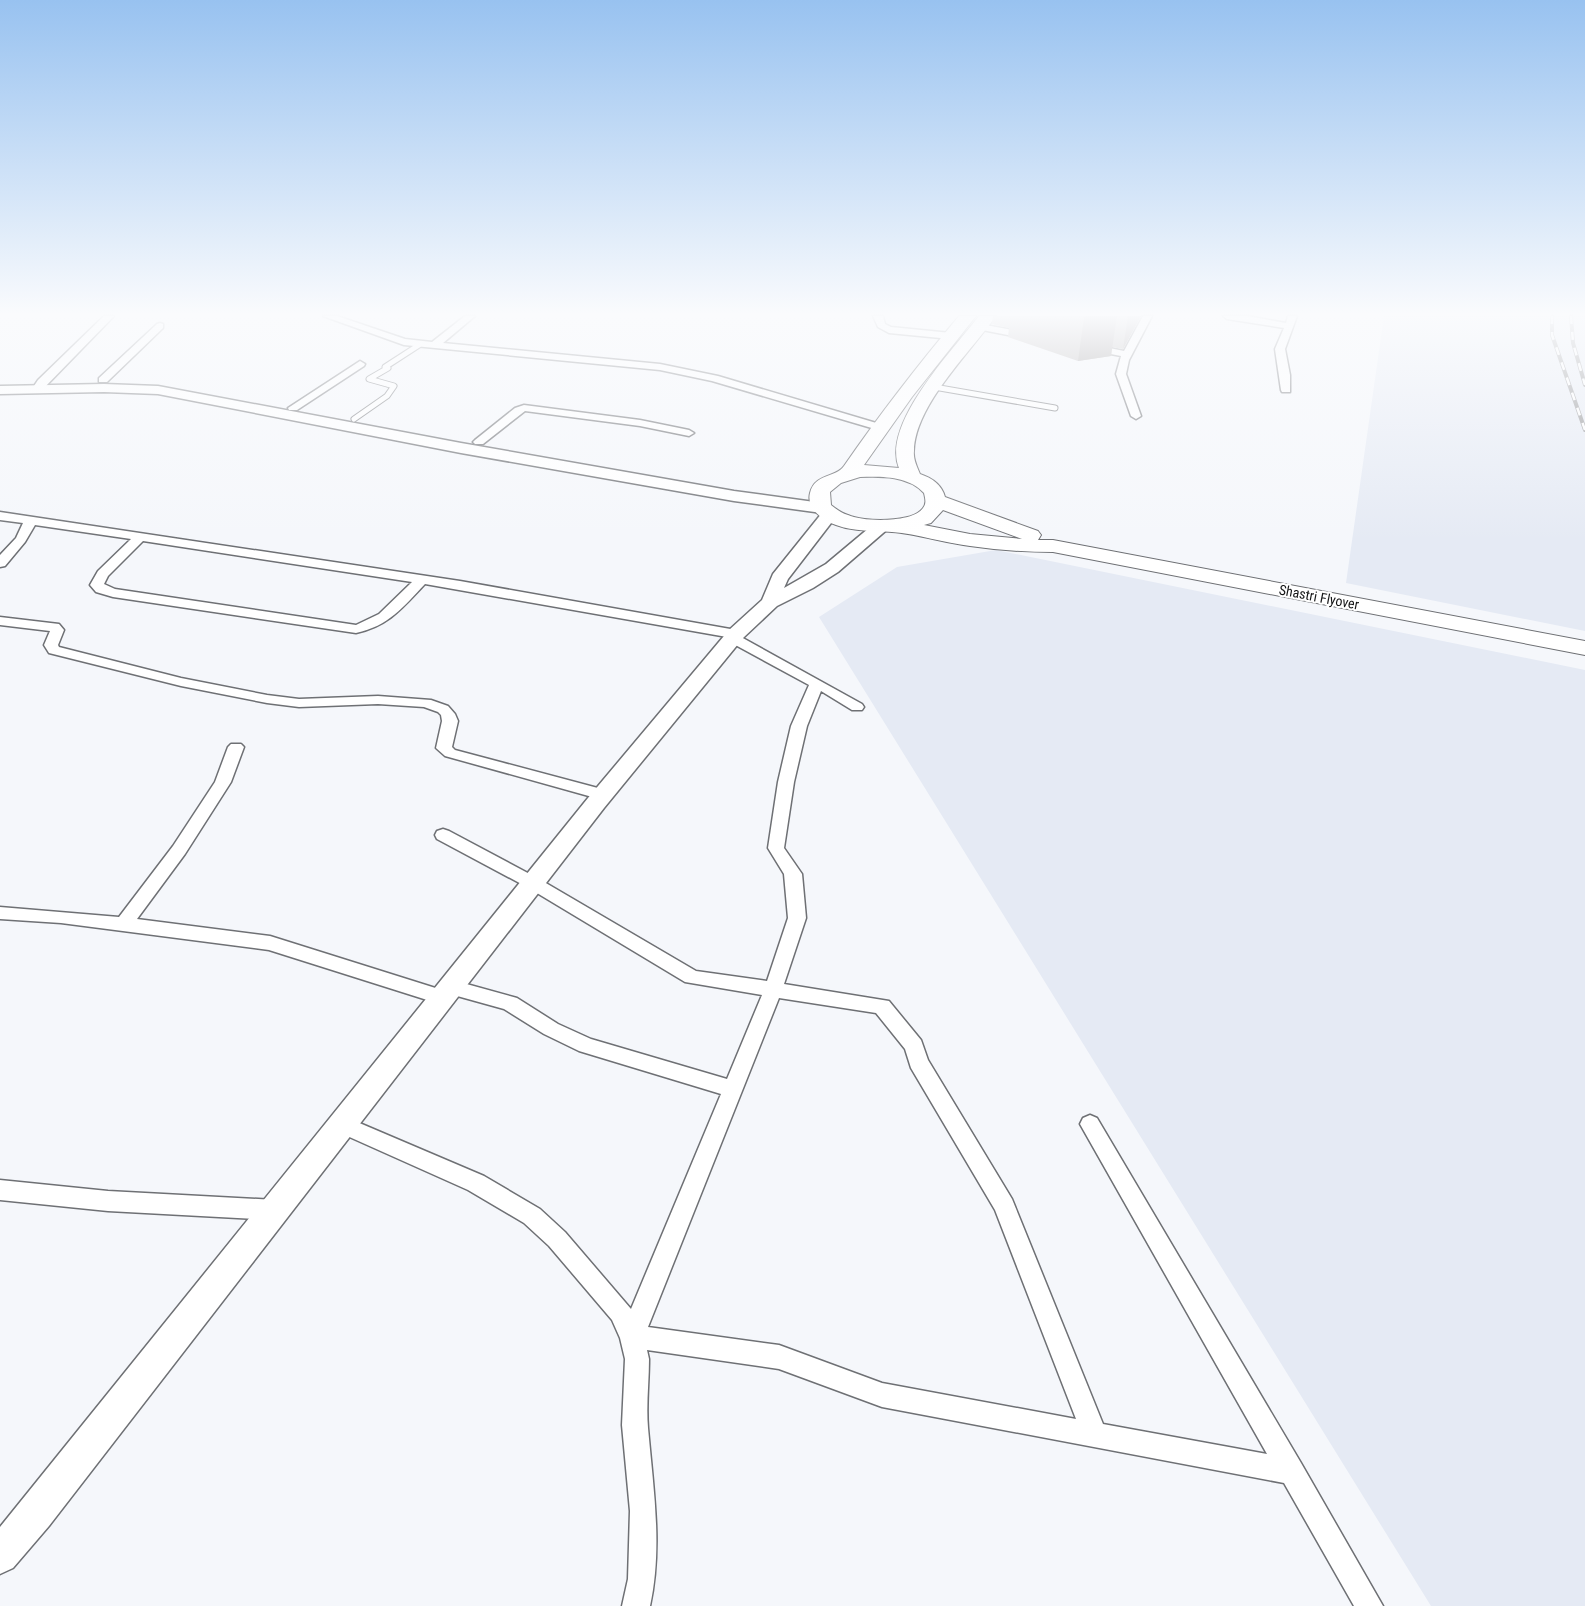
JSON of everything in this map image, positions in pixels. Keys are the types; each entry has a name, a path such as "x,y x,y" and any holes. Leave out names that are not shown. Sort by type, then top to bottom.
{"highway":[{"path":"848,474 907,391"},
{"path":"912,477 904,451 906,434 922,402 931,391"},
{"path":"888,526 920,519 934,508 936,501 930,488 912,477 887,471 867,471 848,474 828,482 824,506 853,524 888,526 970,540 1030,546 1053,546"},
{"path":"936,501 1045,540 1053,546"},
{"name":"Shastri Flyover","path":"1053,546 1585,648"}],"street":[{"path":"163,391 461,448 734,496 824,506"},
{"path":"200,391 479,442 727,482 824,506"},
{"path":"293,408 319,391"},
{"path":"757,391 879,428"},
{"path":"1127,391 1136,416"},
{"path":"479,442 524,408 640,424 689,433"},
{"path":"770,602 778,578 824,506"},
{"path":"0,516 460,585 734,636 857,708"},
{"path":"0,563 21,540 30,522"},
{"path":"0,1555 36,1513 603,795 734,636 770,602 807,584 832,568 888,526"},
{"path":"140,537 103,574 97,585 100,589 113,593 356,629 374,625 383,619 422,580"},
{"path":"0,621 54,626 57,630 51,648 54,650 181,682 299,702 378,700 426,702 443,709 448,714 450,722 444,748 450,753 603,795"},
{"path":"632,1336 773,990 797,918 793,874 776,848 786,782 799,726 817,683"},
{"path":"124,924 184,842 223,782 236,747"},
{"path":"443,835 533,883 692,978 882,1006 914,1046 918,1062 1004,1206 1095,1435"},
{"path":"2,915 61,916 270,943 447,992 510,1003 551,1029 586,1045 733,1089"},
{"path":"1090,1124 1369,1606"},
{"path":"342,1125 476,1182 532,1216 557,1239 620,1312 632,1336 637,1359 635,1425 643,1511 642,1579 636,1606"},
{"path":"0,1190 108,1201 275,1210"},
{"path":"632,1336 779,1357 882,1395 1292,1472"}],"lane":[{"path":"354,419 387,396 391,391"},
{"path":"957,391 1055,408"}],"shaded area":[{"path":"1373,391 1585,391 1585,631 1346,583"},
{"path":"996,550 1585,670 1585,1606 1431,1606 819,617 897,567"}],"railway":[{"path":"1571,391 1585,430"}]}
